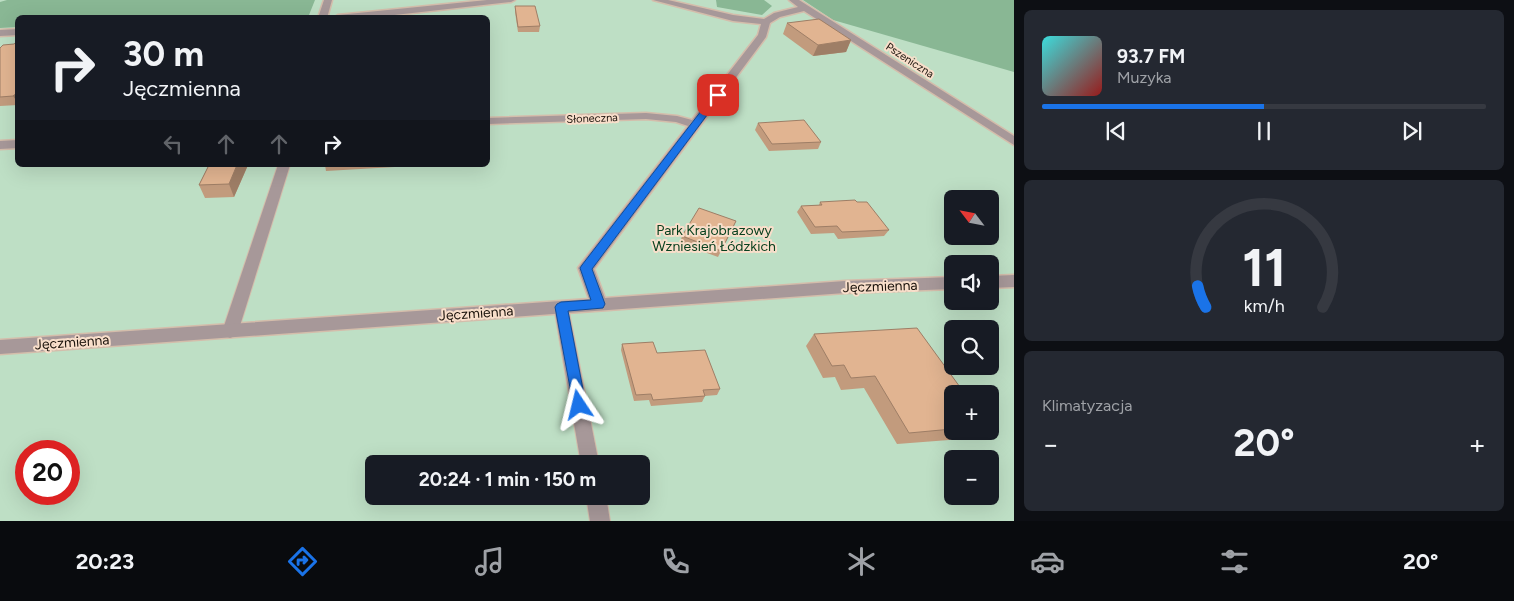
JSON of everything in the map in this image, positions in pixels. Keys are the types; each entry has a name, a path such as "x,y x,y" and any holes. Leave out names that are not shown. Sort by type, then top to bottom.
{"street":[{"path":"323,15 328,0"},
{"path":"401,14 405,0"},
{"path":"385,15 510,0"},
{"path":"657,0 733,18 766,22 777,15 805,8"},
{"name":"Pszeniczna","path":"793,0 1014,141"},
{"path":"599,304 586,268 763,35 766,22"},
{"path":"0,33 15,32"},
{"name":"Słoneczna","path":"490,120 646,116 677,120 696,125"},
{"path":"0,145 15,144"},
{"path":"999,282 1014,281"},
{"name":"Jęczmienna","path":"0,347 845,287 944,284"}],"lane":[{"path":"230,332 283,167"},
{"path":"561,307 588,455"},
{"path":"597,505 600,521"}],"green space":[{"name":"Park Krajobrazowy Wzniesień Łódzkich","path":"0,0 1014,0 1014,521 0,521"},
{"path":"7,0 315,0 309,15 15,15 15,27 0,28 0,2"},
{"path":"716,0 764,0 772,6 762,15 717,7"},
{"path":"803,0 1014,0 1014,72 833,20"}],"building":[{"path":"515,6 535,6 540,26 518,27"},
{"path":"819,19 851,40 818,45 787,23"},
{"path":"14,44 15,94 0,97 0,48 3,45"},
{"path":"804,120 821,142 772,144 758,123"},
{"path":"208,167 236,167 229,184 199,185"},
{"path":"855,200 857,202 867,202 889,230 842,232 837,226 815,227 801,206 822,205 820,202"},
{"path":"699,208 736,221 721,251 682,236"},
{"path":"917,328 944,365 944,375 951,375 958,385 944,385 944,430 909,433 875,376 851,378 844,365 832,366 814,334"},
{"path":"653,342 657,353 705,350 720,389 703,390 705,396 653,400 651,394 636,395 622,344"}],"route":[{"path":"579,405 561,307 599,304 586,268 718,95"}]}
